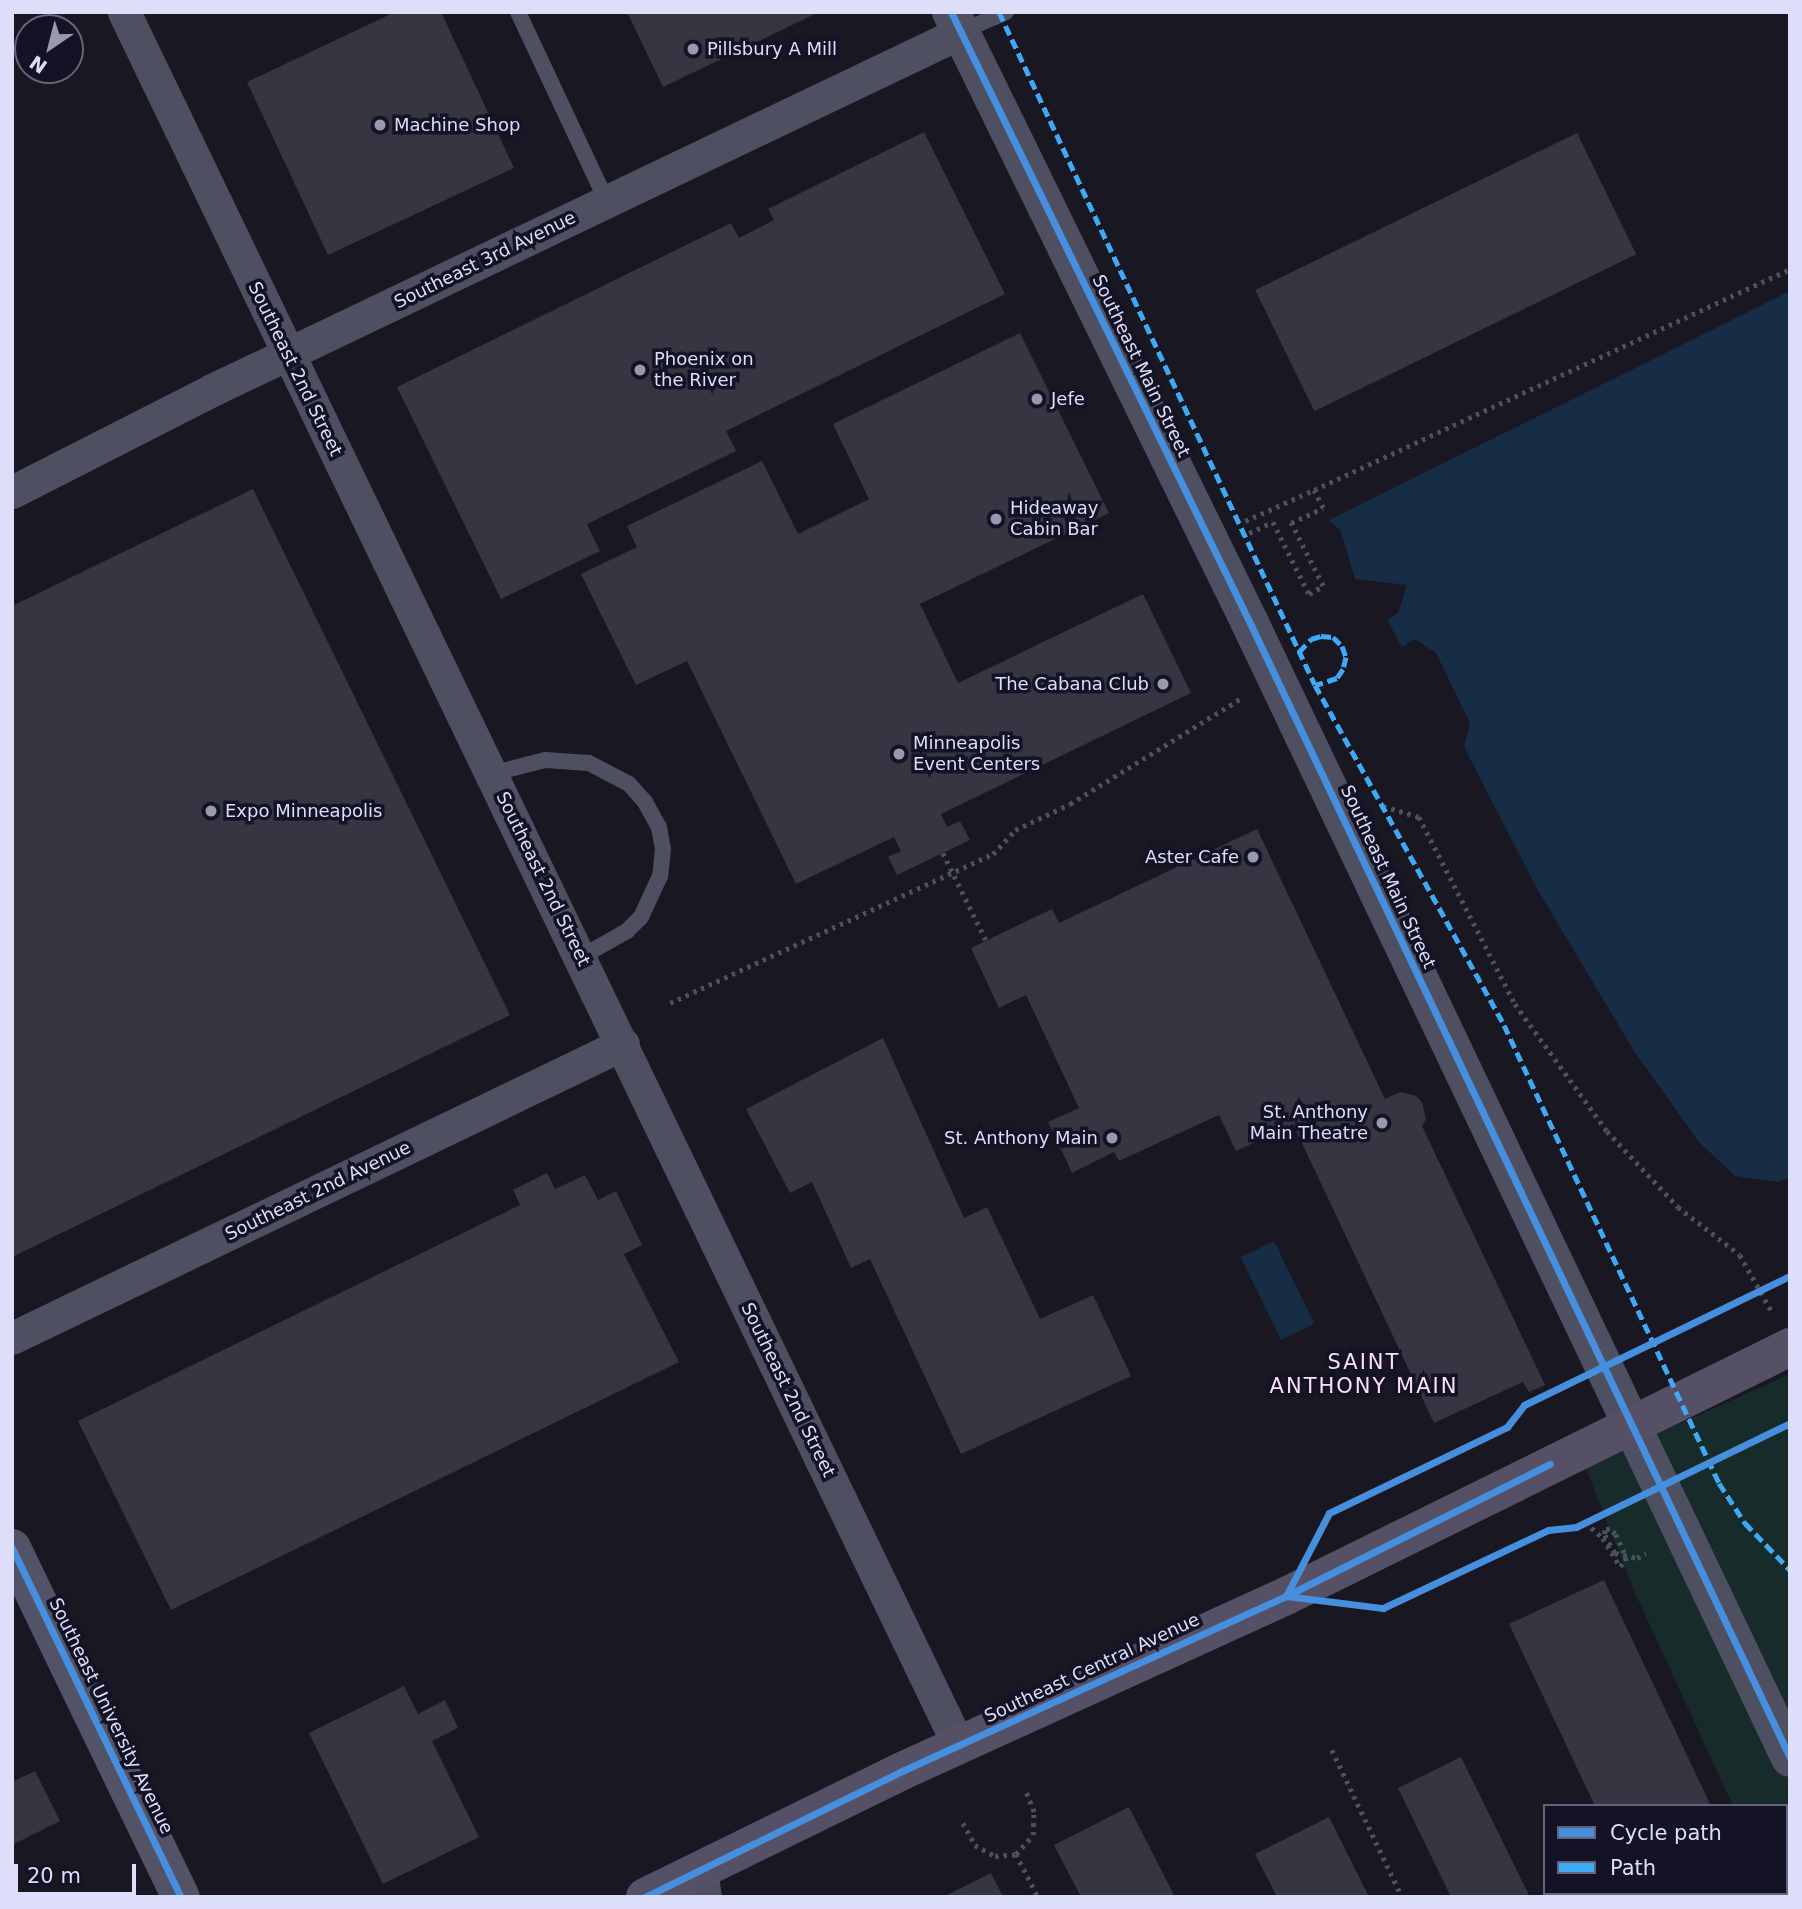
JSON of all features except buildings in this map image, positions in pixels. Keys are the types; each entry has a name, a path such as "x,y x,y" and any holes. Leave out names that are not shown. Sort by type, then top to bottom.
{"main road":[{"name":"Southeast Central Avenue","path":"645,1897 703,1883 902,1771 1286,1596 1550,1464 1784,1336"},
{"name":"Southeast University Avenue","path":"12,1548 181,1897"}],"street":[{"name":"Southeast 2nd Street","path":"124,12 959,1746"},
{"name":"Southeast 3rd Avenue","path":"12,492 289,354 607,202 955,23"},
{"name":"Southeast Main Street","path":"955,23 1250,621 1790,1758"},
{"name":"Southeast 2nd Avenue","path":"12,1338 623,1044"}],"lane":[{"path":"518,12 607,202"},
{"path":"955,23 1006,12"},
{"path":"491,774 545,760 589,763 629,783 659,827 663,849 660,876 641,917 627,931 581,957"}],"path":[{"path":"1238,524 1790,269"},
{"path":"1243,536 1273,522 1309,594 1323,586 1291,523 1323,508 1314,490"},
{"path":"670,1003 993,855 1014,830 1070,804 1240,699"},
{"path":"1382,806 1419,817 1515,1004 1607,1131 1678,1207 1740,1255 1784,1336"},
{"path":"943,853 986,940"},
{"path":"1754,1294 1766,1288"},
{"path":"1576,1527 1597,1516"},
{"path":"1585,1521 1604,1537 1615,1553 1637,1558 1646,1553"},
{"path":"1610,1529 1615,1534 1626,1561 1623,1565 1620,1566 1604,1537 1605,1530 1610,1529"},
{"path":"1332,1751 1402,1897"},
{"path":"963,1823 975,1845 995,1856 1016,1854 1033,1835 1034,1812 1025,1790"},
{"path":"1016,1854 1038,1897"}],"green space":[{"path":"1790,1374 1790,1897 1774,1895 1788,1895 1788,1804 1732,1804 1635,1593 1585,1466"}],"water":[{"path":"1790,291 1790,1178 1777,1182 1735,1176 1699,1142 1634,1051 1536,887 1464,747 1470,723 1436,653 1415,639 1402,647 1387,620 1398,613 1407,585 1355,579 1341,531 1329,520"},
{"path":"1274,1241 1314,1324 1281,1340 1241,1257"}],"marked path":[{"path":"999,12 1315,685 1504,1025 1719,1483 1745,1523 1790,1570"},
{"path":"1299,652 1311,639 1321,636 1333,637 1342,646 1346,657 1337,678 1315,685"}],"cycle path":[{"path":"951,12 1249,621 1790,1758"},
{"path":"1286,1596 1329,1513 1507,1427 1524,1405 1790,1276"},
{"path":"1286,1596 1383,1608 1548,1530 1576,1527 1790,1423"},
{"path":"645,1897 902,1771 1286,1596 1550,1464"},
{"path":"12,1548 181,1897"}],"place":[{"name":"Pillsbury A Mill","path":"693,49"},
{"name":"Machine Shop","path":"380,125"},
{"name":"Phoenix on the River","path":"640,370"},
{"name":"Jefe","path":"1037,399"},
{"name":"Hideaway Cabin Bar","path":"996,519"},
{"name":"The Cabana Club","path":"1163,684"},
{"name":"Minneapolis Event Centers","path":"899,754"},
{"name":"Expo Minneapolis","path":"211,811"},
{"name":"Aster Cafe","path":"1253,857"},
{"name":"St. Anthony Main Theatre","path":"1382,1123"},
{"name":"St. Anthony Main","path":"1112,1138"}],"district":[{"name":"SAINT ANTHONY MAIN","path":"1364,1374"}]}
